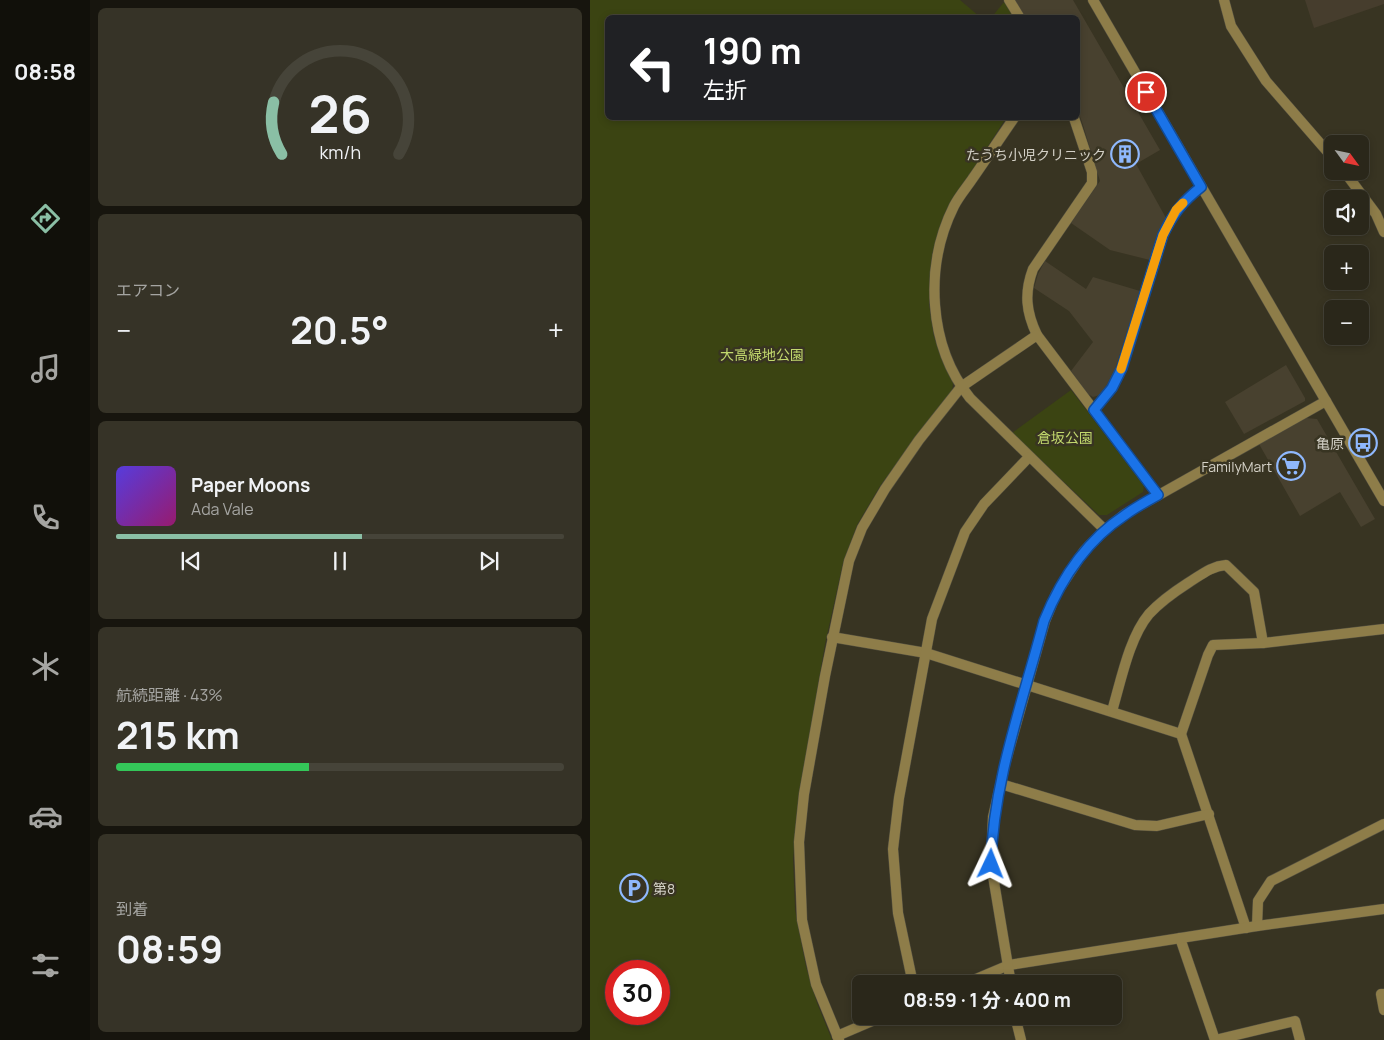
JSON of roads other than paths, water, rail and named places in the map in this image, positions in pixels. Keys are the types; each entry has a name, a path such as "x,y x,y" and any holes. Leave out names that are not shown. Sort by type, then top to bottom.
{"street":[{"path":"1009,0 1018,15"},
{"path":"1093,0 1384,500"},
{"path":"1224,0 1231,26 1266,81 1324,148"},
{"path":"1013,120 954,205 946,223 936,261 934,301 937,322 946,354 961,387 1029,457 1106,530"},
{"path":"1075,120 1092,172 1092,183 1033,269 1028,281 1026,295 1030,322 1037,335 1158,495"},
{"path":"1351,180 1376,214 1384,232"},
{"path":"1094,410 1112,388 1122,368 1163,235 1181,205 1201,187"},
{"path":"865,1025 838,1038 811,967 802,920 799,867 799,842 804,794 832,637 849,561 862,528 884,489 919,440 961,387 1037,335"},
{"path":"1010,975 991,864 993,818 1019,711 1044,621 1056,594 1084,551 1125,514 1326,401"},
{"path":"911,975 898,913 894,849 898,798 932,619 965,532 984,504 1029,457"},
{"path":"1112,711 1130,652 1148,615 1165,598 1216,566 1226,565 1254,592 1263,643"},
{"path":"1246,928 1181,734 1208,655 1213,645 1263,643 1384,629"},
{"path":"832,637 926,653 1181,734"},
{"path":"1001,784 1135,825 1157,826 1209,814"},
{"path":"1257,926 1258,901 1271,881 1384,824"},
{"path":"985,975 1009,965 1384,908"},
{"path":"1180,938 1215,1040 1296,1021 1300,1040"},
{"path":"1384,994 1381,994 1384,1010"},
{"path":"1017,1025 1021,1040"}],"place":[{"name":"たうち小児クリニック","path":"1125,154"},
{"name":"亀原","path":"1363,443"},
{"name":"FamilyMart","path":"1291,466"},
{"name":"第8","path":"634,888"}],"park label":[{"name":"大高緑地公園","path":"762,354"},
{"name":"倉坂公園","path":"1065,437"}]}
